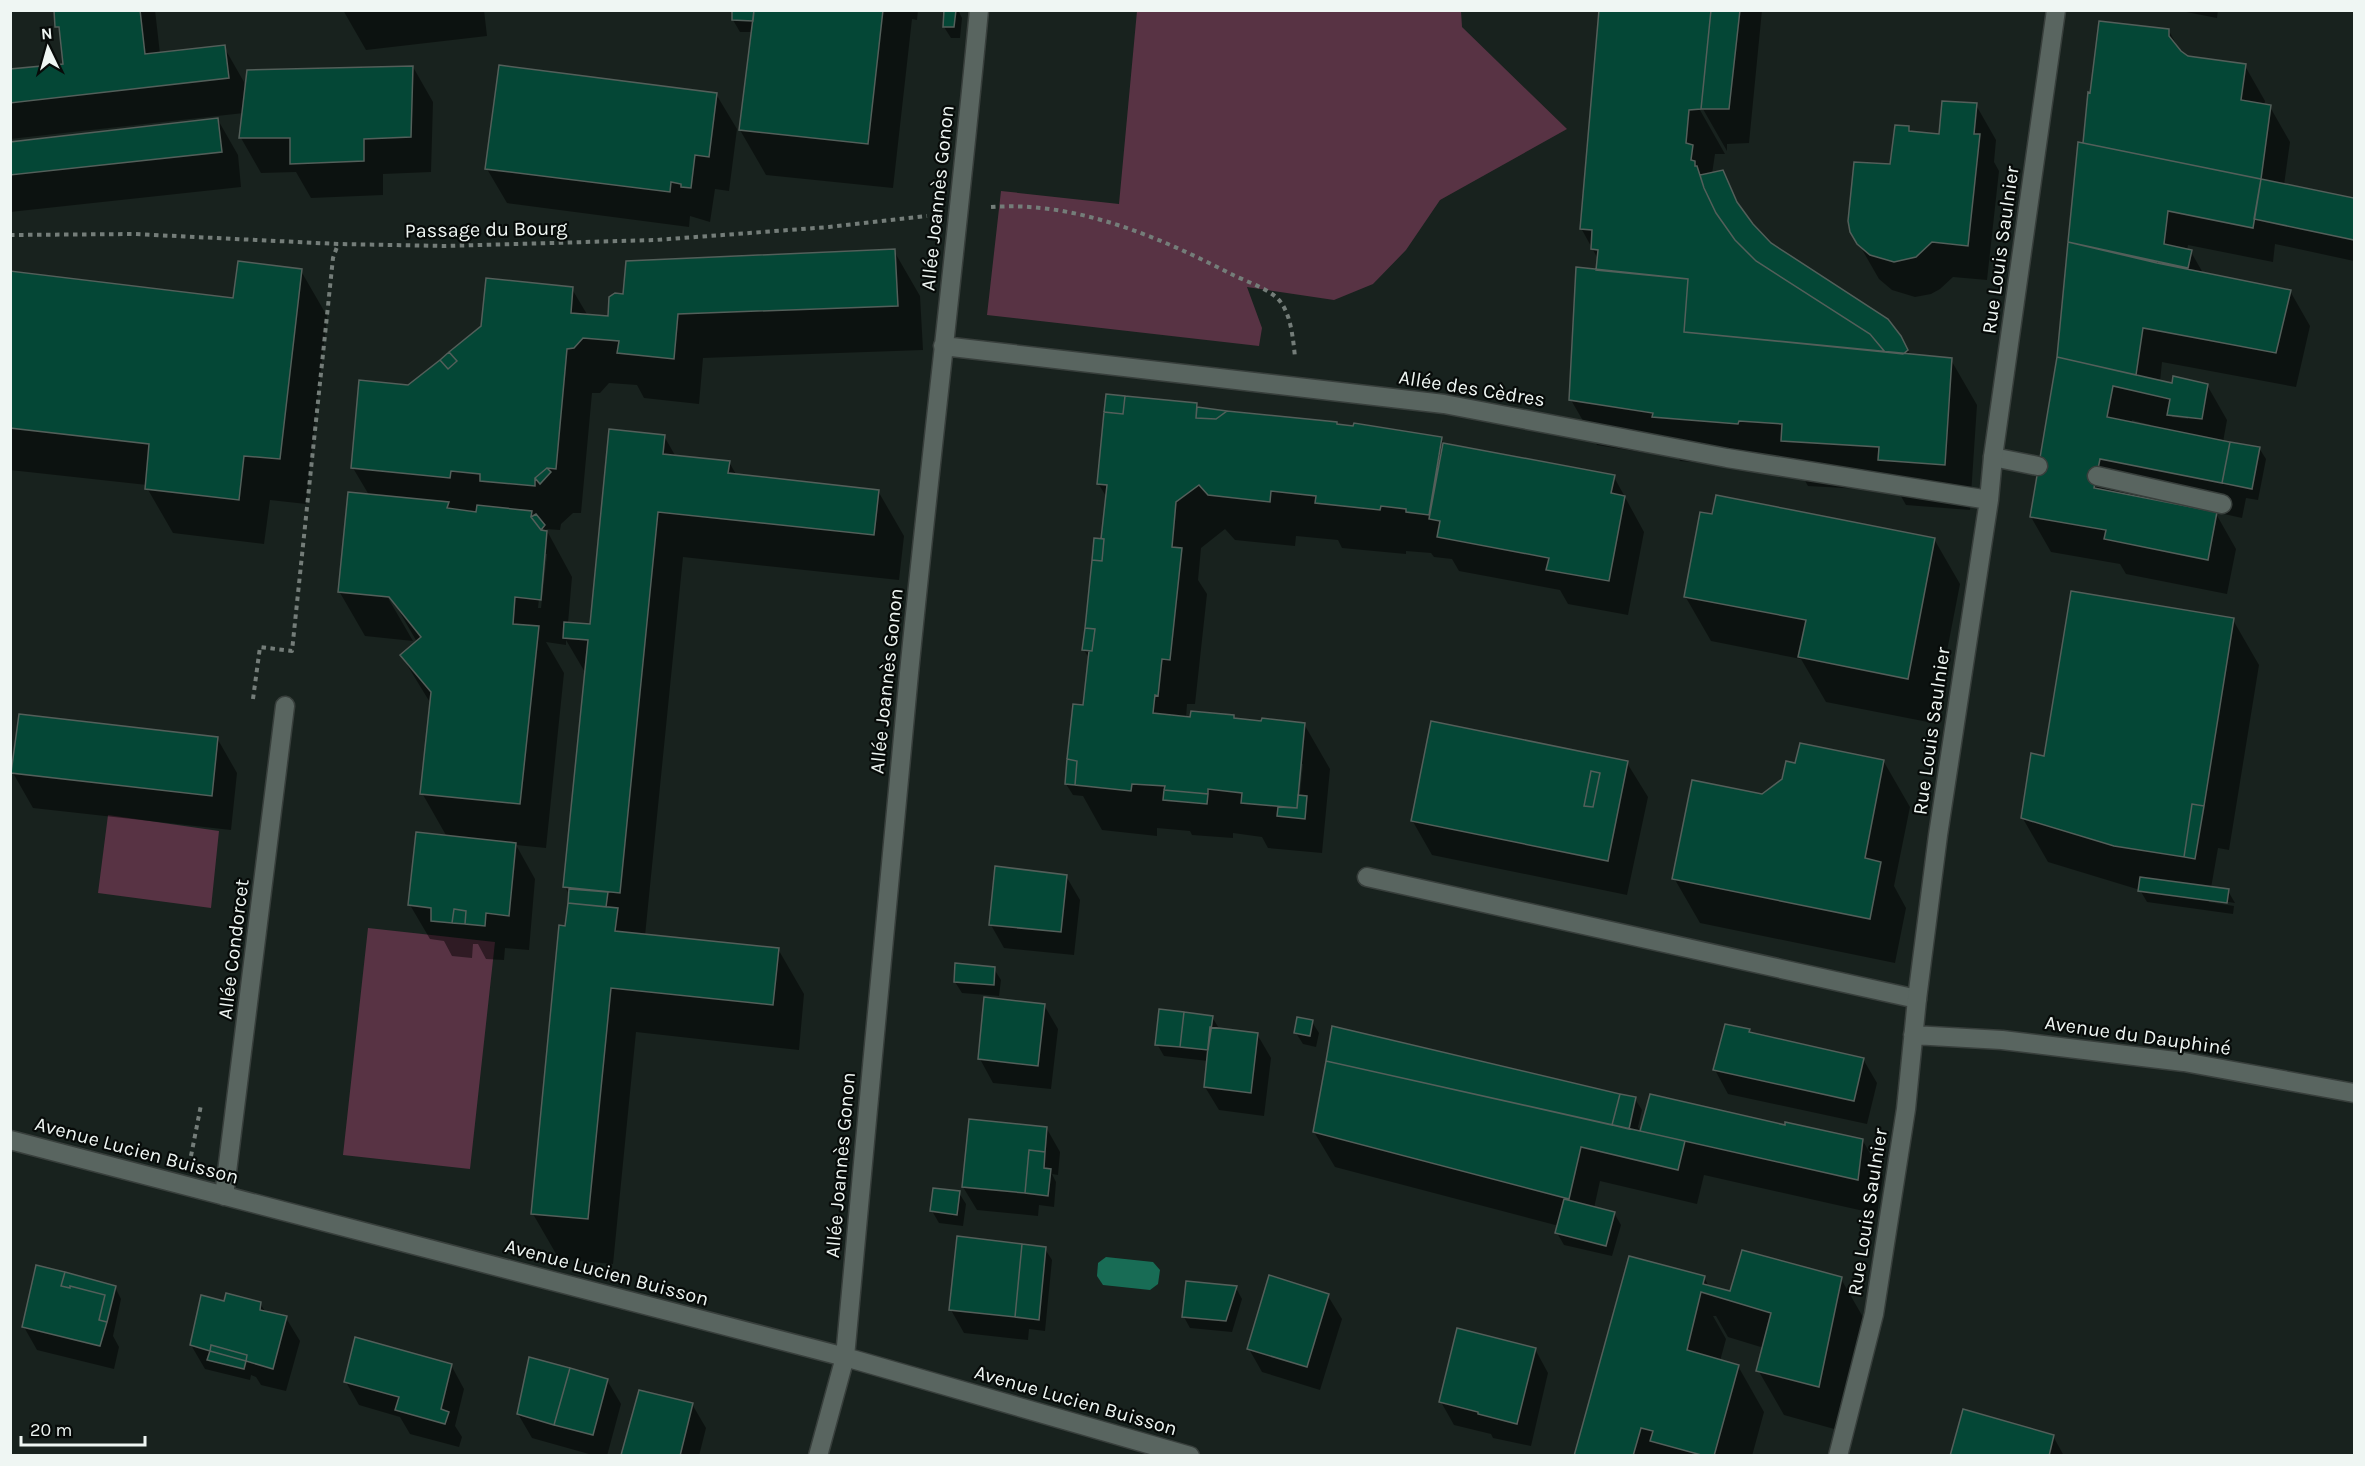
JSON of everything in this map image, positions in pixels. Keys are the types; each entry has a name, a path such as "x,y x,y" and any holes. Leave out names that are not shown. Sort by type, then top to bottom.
{"street":[{"name":"Allée Joannès Gonon","path":"818,1455 844,1357 909,672 960,210 979,10"},
{"name":"Rue Louis Saulnier","path":"1838,1455 1874,1314 1906,1109 1938,834 1989,500 1993,457 2056,10"},
{"name":"Allée des Cèdres","path":"944,346 1444,404 1727,458 1989,500"},
{"path":"1993,457 2038,466"},
{"path":"2097,476 2222,504"},
{"name":"Allée Condorcet","path":"224,1196 285,706"},
{"path":"1367,877 1917,999"},
{"name":"Avenue du Dauphiné","path":"1913,1035 2002,1040 2184,1062 2355,1094"},
{"name":"Avenue Lucien Buisson","path":"10,1140 844,1357 1190,1455"}],"path":[{"name":"Passage du Bourg","path":"10,235 134,234 338,244 445,246 656,240 829,227 918,218 960,210 1021,205 1067,211 1137,230 1220,268 1276,298 1285,312 1292,333 1298,388"}],"shaded area":[{"path":"1137,11 1461,11 1462,27 1567,129 1440,200 1406,250 1373,284 1334,300 1247,287 1262,328 1259,346 987,315 1001,191 1119,204"},
{"path":"108,815 219,831 211,908 98,893"},
{"path":"368,928 495,942 470,1169 343,1155"},
{"path":"1106,1257 1153,1262 1160,1270 1158,1284 1150,1290 1103,1285 1097,1276 1098,1263"}],"building":[{"path":"54,10 140,10 145,54 225,45 229,78 10,103 10,69 63,64 59,27 55,27"},
{"path":"732,10 754,10 753,21 732,20"},
{"path":"754,10 883,10 868,144 739,130"},
{"path":"944,10 956,10 954,27 943,27"},
{"path":"1599,10 1711,10 1701,109 1689,110 1686,143 1693,145 1691,160 1695,161 1695,166 1697,166 1716,213 1735,240 1756,261 1870,334 1885,352 1684,332 1688,279 1596,270 1598,250 1591,249 1592,230 1580,229"},
{"path":"1711,10 1740,10 1729,109 1701,109"},
{"path":"2099,21 2169,29 2169,36 2188,56 2246,64 2241,100 2271,105 2261,179 2083,143"},
{"path":"499,65 717,93 709,157 695,155 691,188 681,187 681,184 671,182 670,192 485,169"},
{"path":"413,66 411,137 364,139 364,161 290,164 290,138 239,138 247,70"},
{"path":"1942,101 1977,103 1974,134 1980,134 1968,246 1932,242 1916,257 1894,262 1870,255 1857,244 1850,232 1848,221 1854,162 1890,164 1895,125 1909,126 1909,131 1939,134"},
{"path":"218,118 222,152 10,175 10,142"},
{"path":"2078,142 2261,179 2253,228 2168,211 2164,244 2192,250 2188,268 2068,242"},
{"path":"1723,170 1737,202 1771,243 1888,319 1908,350 1903,354 1885,352 1870,334 1756,261 1735,240 1716,213 1704,188 1700,175"},
{"path":"2261,179 2354,198 2354,240 2254,219"},
{"path":"2068,242 2157,263 2291,290 2276,353 2143,328 2136,375 2057,357"},
{"path":"895,249 898,306 678,314 674,359 617,353 619,341 583,338 574,348 567,349 556,469 547,468 535,478 535,486 480,481 480,474 451,471 450,478 351,468 359,380 408,385 440,360 448,369 457,361 449,352 481,326 486,278 573,287 571,313 608,316 609,297 615,293 623,294 626,261"},
{"path":"238,261 302,269 280,459 244,456 239,500 145,489 149,444 10,428 10,271 233,298"},
{"path":"1576,267 1688,279 1684,332 1952,358 1945,465 1878,460 1879,447 1781,441 1782,424 1739,421 1738,424 1652,417 1653,413 1569,400"},
{"path":"449,352 457,361 448,369 440,360"},
{"path":"2057,357 2172,383 2173,376 2208,384 2202,419 2167,415 2170,399 2113,386 2107,417 2230,442 2222,483 2100,459 2094,488 2217,512 2208,560 2104,539 2106,530 2030,517"},
{"path":"1106,394 1125,396 1123,414 1104,412"},
{"path":"1125,396 1197,403 1196,418 1216,419 1227,411 1337,422 1337,424 1353,426 1354,423 1442,437 1429,515 1381,506 1380,510 1315,503 1316,496 1271,491 1270,502 1208,495 1199,485 1176,502 1172,547 1182,548 1170,660 1162,659 1158,696 1155,695 1153,713 1190,717 1191,711 1234,715 1234,718 1261,721 1262,718 1305,723 1297,808 1241,803 1242,793 1208,789 1208,794 1164,790 1165,786 1132,784 1131,791 1075,785 1077,761 1067,759 1073,704 1083,705 1089,651 1092,651 1095,629 1085,628 1092,560 1102,561 1104,539 1101,539 1107,485 1097,484 1104,412 1123,414"},
{"path":"1197,407 1227,411 1216,419 1196,418"},
{"path":"609,429 665,435 663,454 730,461 728,473 879,490 874,535 658,512 620,893 563,887 588,640 563,638 564,622 590,624"},
{"path":"2230,442 2260,447 2252,489 2222,483"},
{"path":"1443,443 1615,475 1611,493 1625,496 1609,581 1546,570 1549,558 1437,537 1440,521 1429,519"},
{"path":"547,468 551,472 540,484 535,478"},
{"path":"348,492 449,502 447,508 476,512 477,505 532,511 531,517 541,530 547,531 541,600 515,597 513,624 539,626 520,804 420,794 431,692 400,655 421,637 389,597 338,592"},
{"path":"1716,495 1935,538 1908,679 1798,657 1806,620 1684,597 1700,512 1712,514"},
{"path":"536,514 545,525 541,530 531,517"},
{"path":"1094,538 1104,539 1102,561 1092,560"},
{"path":"2071,591 2234,618 2204,806 2192,804 2184,857 2114,846 2021,818 2031,753 2044,756"},
{"path":"1085,628 1095,629 1092,651 1082,650"},
{"path":"19,714 218,737 212,796 11,773"},
{"path":"1431,721 1628,761 1608,861 1411,821"},
{"path":"1800,743 1884,760 1865,858 1881,862 1870,919 1672,879 1692,780 1762,794 1782,779 1786,761 1795,763"},
{"path":"1067,759 1077,761 1075,785 1065,784"},
{"path":"1591,771 1600,773 1593,807 1584,806"},
{"path":"1164,790 1208,794 1207,804 1163,800"},
{"path":"1298,795 1307,796 1305,819 1277,816 1278,807 1297,808"},
{"path":"2192,804 2204,806 2195,859 2184,857"},
{"path":"416,832 516,843 509,916 486,913 485,926 465,924 466,911 454,909 452,923 431,921 431,908 408,905"},
{"path":"995,866 1067,875 1061,932 989,925"},
{"path":"2140,877 2229,889 2227,903 2138,891"},
{"path":"569,889 608,892 606,907 568,903"},
{"path":"568,903 618,908 615,931 779,948 773,1005 611,988 588,1219 531,1214 559,925 565,926"},
{"path":"454,909 466,911 465,924 452,923"},
{"path":"955,963 995,967 994,985 954,982"},
{"path":"984,997 1045,1004 1038,1066 978,1059"},
{"path":"1159,1009 1184,1012 1180,1047 1155,1045"},
{"path":"1184,1012 1213,1016 1208,1050 1180,1047"},
{"path":"1297,1017 1313,1020 1310,1036 1294,1033"},
{"path":"1725,1024 1750,1029 1749,1032 1864,1058 1854,1101 1713,1070"},
{"path":"1332,1026 1620,1094 1612,1125 1326,1061"},
{"path":"1210,1027 1258,1033 1251,1093 1204,1087"},
{"path":"1326,1061 1685,1141 1678,1170 1581,1147 1569,1199 1313,1132"},
{"path":"1620,1094 1636,1097 1629,1129 1612,1125"},
{"path":"1650,1094 1785,1125 1785,1122 1863,1139 1858,1180 1640,1131"},
{"path":"969,1119 1047,1127 1045,1152 1029,1150 1025,1193 962,1187"},
{"path":"1029,1150 1045,1152 1044,1168 1051,1169 1048,1196 1025,1193"},
{"path":"933,1188 960,1191 957,1215 930,1211"},
{"path":"1564,1199 1615,1212 1606,1246 1555,1233"},
{"path":"957,1236 1022,1244 1015,1317 949,1310"},
{"path":"1022,1244 1046,1247 1039,1320 1015,1317"},
{"path":"1742,1250 1842,1277 1819,1387 1756,1371 1771,1313 1701,1292 1687,1350 1739,1365 1714,1456 1705,1456 1650,1441 1653,1431 1641,1428 1633,1456 1574,1456 1629,1256 1705,1276 1703,1284 1730,1291"},
{"path":"36,1265 65,1272 61,1286 70,1288 70,1286 105,1295 99,1320 107,1322 100,1346 22,1327"},
{"path":"65,1272 116,1286 107,1322 99,1320 105,1295 70,1286 70,1288 61,1286"},
{"path":"1269,1275 1329,1294 1307,1367 1247,1349"},
{"path":"1186,1281 1237,1286 1226,1321 1182,1317"},
{"path":"226,1293 261,1302 260,1310 287,1316 273,1369 246,1361 247,1355 211,1345 210,1351 190,1345 201,1295 224,1301"},
{"path":"1457,1328 1536,1348 1517,1424 1439,1402"},
{"path":"355,1337 452,1364 441,1409 449,1412 445,1424 395,1410 399,1397 344,1382"},
{"path":"211,1345 247,1355 246,1361 210,1351"},
{"path":"210,1351 246,1361 244,1369 207,1360"},
{"path":"529,1357 570,1368 554,1425 517,1414"},
{"path":"570,1368 608,1379 593,1435 554,1425"},
{"path":"639,1390 693,1403 680,1456 621,1455"},
{"path":"1963,1409 2054,1435 2049,1456 1950,1456"}]}
